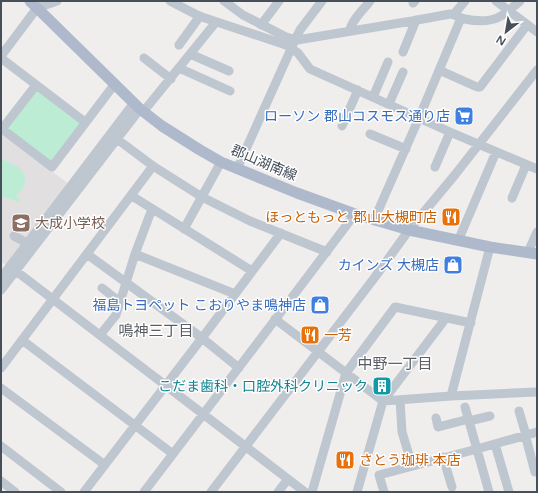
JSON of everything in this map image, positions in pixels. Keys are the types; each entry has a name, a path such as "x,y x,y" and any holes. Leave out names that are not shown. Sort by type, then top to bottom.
{"main road":[{"name":"郡山湖南線","path":"34,4 114,85 136,110 222,162 298,193 374,220 409,230 490,247 532,253"}],"street":[{"path":"57,1 34,4 1,57 85,122"},
{"path":"170,1 216,22 293,44 350,31 450,14 472,20 488,20 497,18 520,1"},
{"path":"224,1 261,25 286,37 293,44 310,69 450,132 537,169"},
{"path":"261,25 279,1"},
{"path":"237,169 300,30 322,1"},
{"path":"350,31 352,24 370,1"},
{"path":"374,220 420,118 465,1"},
{"path":"496,1 537,32"},
{"path":"179,45 200,16"},
{"path":"403,52 416,20"},
{"path":"1,278 136,110 170,79 216,22"},
{"path":"439,70 477,87 480,86 527,25"},
{"path":"190,54 229,71"},
{"path":"144,58 170,79"},
{"path":"373,97 388,62"},
{"path":"179,68 230,91"},
{"path":"211,492 409,230 537,70"},
{"path":"389,104 403,72"},
{"path":"36,85 2,129 52,167 114,85"},
{"path":"342,126 358,90"},
{"path":"1,290 117,139 136,110"},
{"path":"1,285 136,110"},
{"path":"435,167 450,132"},
{"path":"370,134 406,149"},
{"path":"117,139 154,166 202,197 250,221 327,252"},
{"path":"458,240 496,152"},
{"path":"184,229 222,162"},
{"path":"512,198 526,165"},
{"path":"1,368 154,166"},
{"path":"132,196 252,271"},
{"path":"100,335 116,315 135,254 152,209"},
{"path":"144,492 355,214"},
{"path":"532,253 537,232"},
{"path":"84,492 281,233"},
{"path":"14,236 27,243"},
{"path":"451,396 490,247"},
{"path":"87,254 202,338 239,368"},
{"path":"135,254 235,294"},
{"path":"16,271 305,492"},
{"path":"102,288 120,302"},
{"path":"312,492 346,373 396,307 471,323"},
{"path":"357,492 383,401 443,322 444,318"},
{"path":"275,319 383,401 537,392"},
{"path":"22,340 173,454"},
{"path":"1,388 105,465"},
{"path":"400,400 402,432 412,465"},
{"path":"465,407 488,492"},
{"path":"519,411 535,472"},
{"path":"436,418 438,427 490,416"},
{"path":"384,492 378,474 537,432"},
{"path":"495,444 509,492"},
{"path":"1,446 61,492"},
{"path":"443,457 452,487"},
{"path":"278,492 288,479"},
{"path":"1,481 15,492"},
{"path":"1,485 10,492"}],"shaded area":[{"name":"大成小学校","path":"1,133 70,185 9,266 1,262"}],"green space":[{"path":"35,90 38,90 80,121 80,124 52,161 49,162 7,128"},
{"path":"1,159 18,167 24,174 24,186 15,196 20,199 18,202 1,196"}],"place":[{"name":"ローソン 郡山コスモス通り店","path":"464,116"},
{"name":"ほっともっと 郡山大槻町店","path":"451,217"},
{"name":"大成小学校","path":"21,223"},
{"name":"カインズ 大槻店","path":"453,265"},
{"name":"福島トヨペット こおりやま鳴神店","path":"320,305"},
{"name":"一芳","path":"310,335"},
{"name":"こだま歯科・口腔外科クリニック","path":"382,386"},
{"name":"さとう珈琲 本店","path":"345,460"}],"district":[{"name":"鳴神三丁目","path":"156,331"},
{"name":"中野一丁目","path":"395,364"}]}
